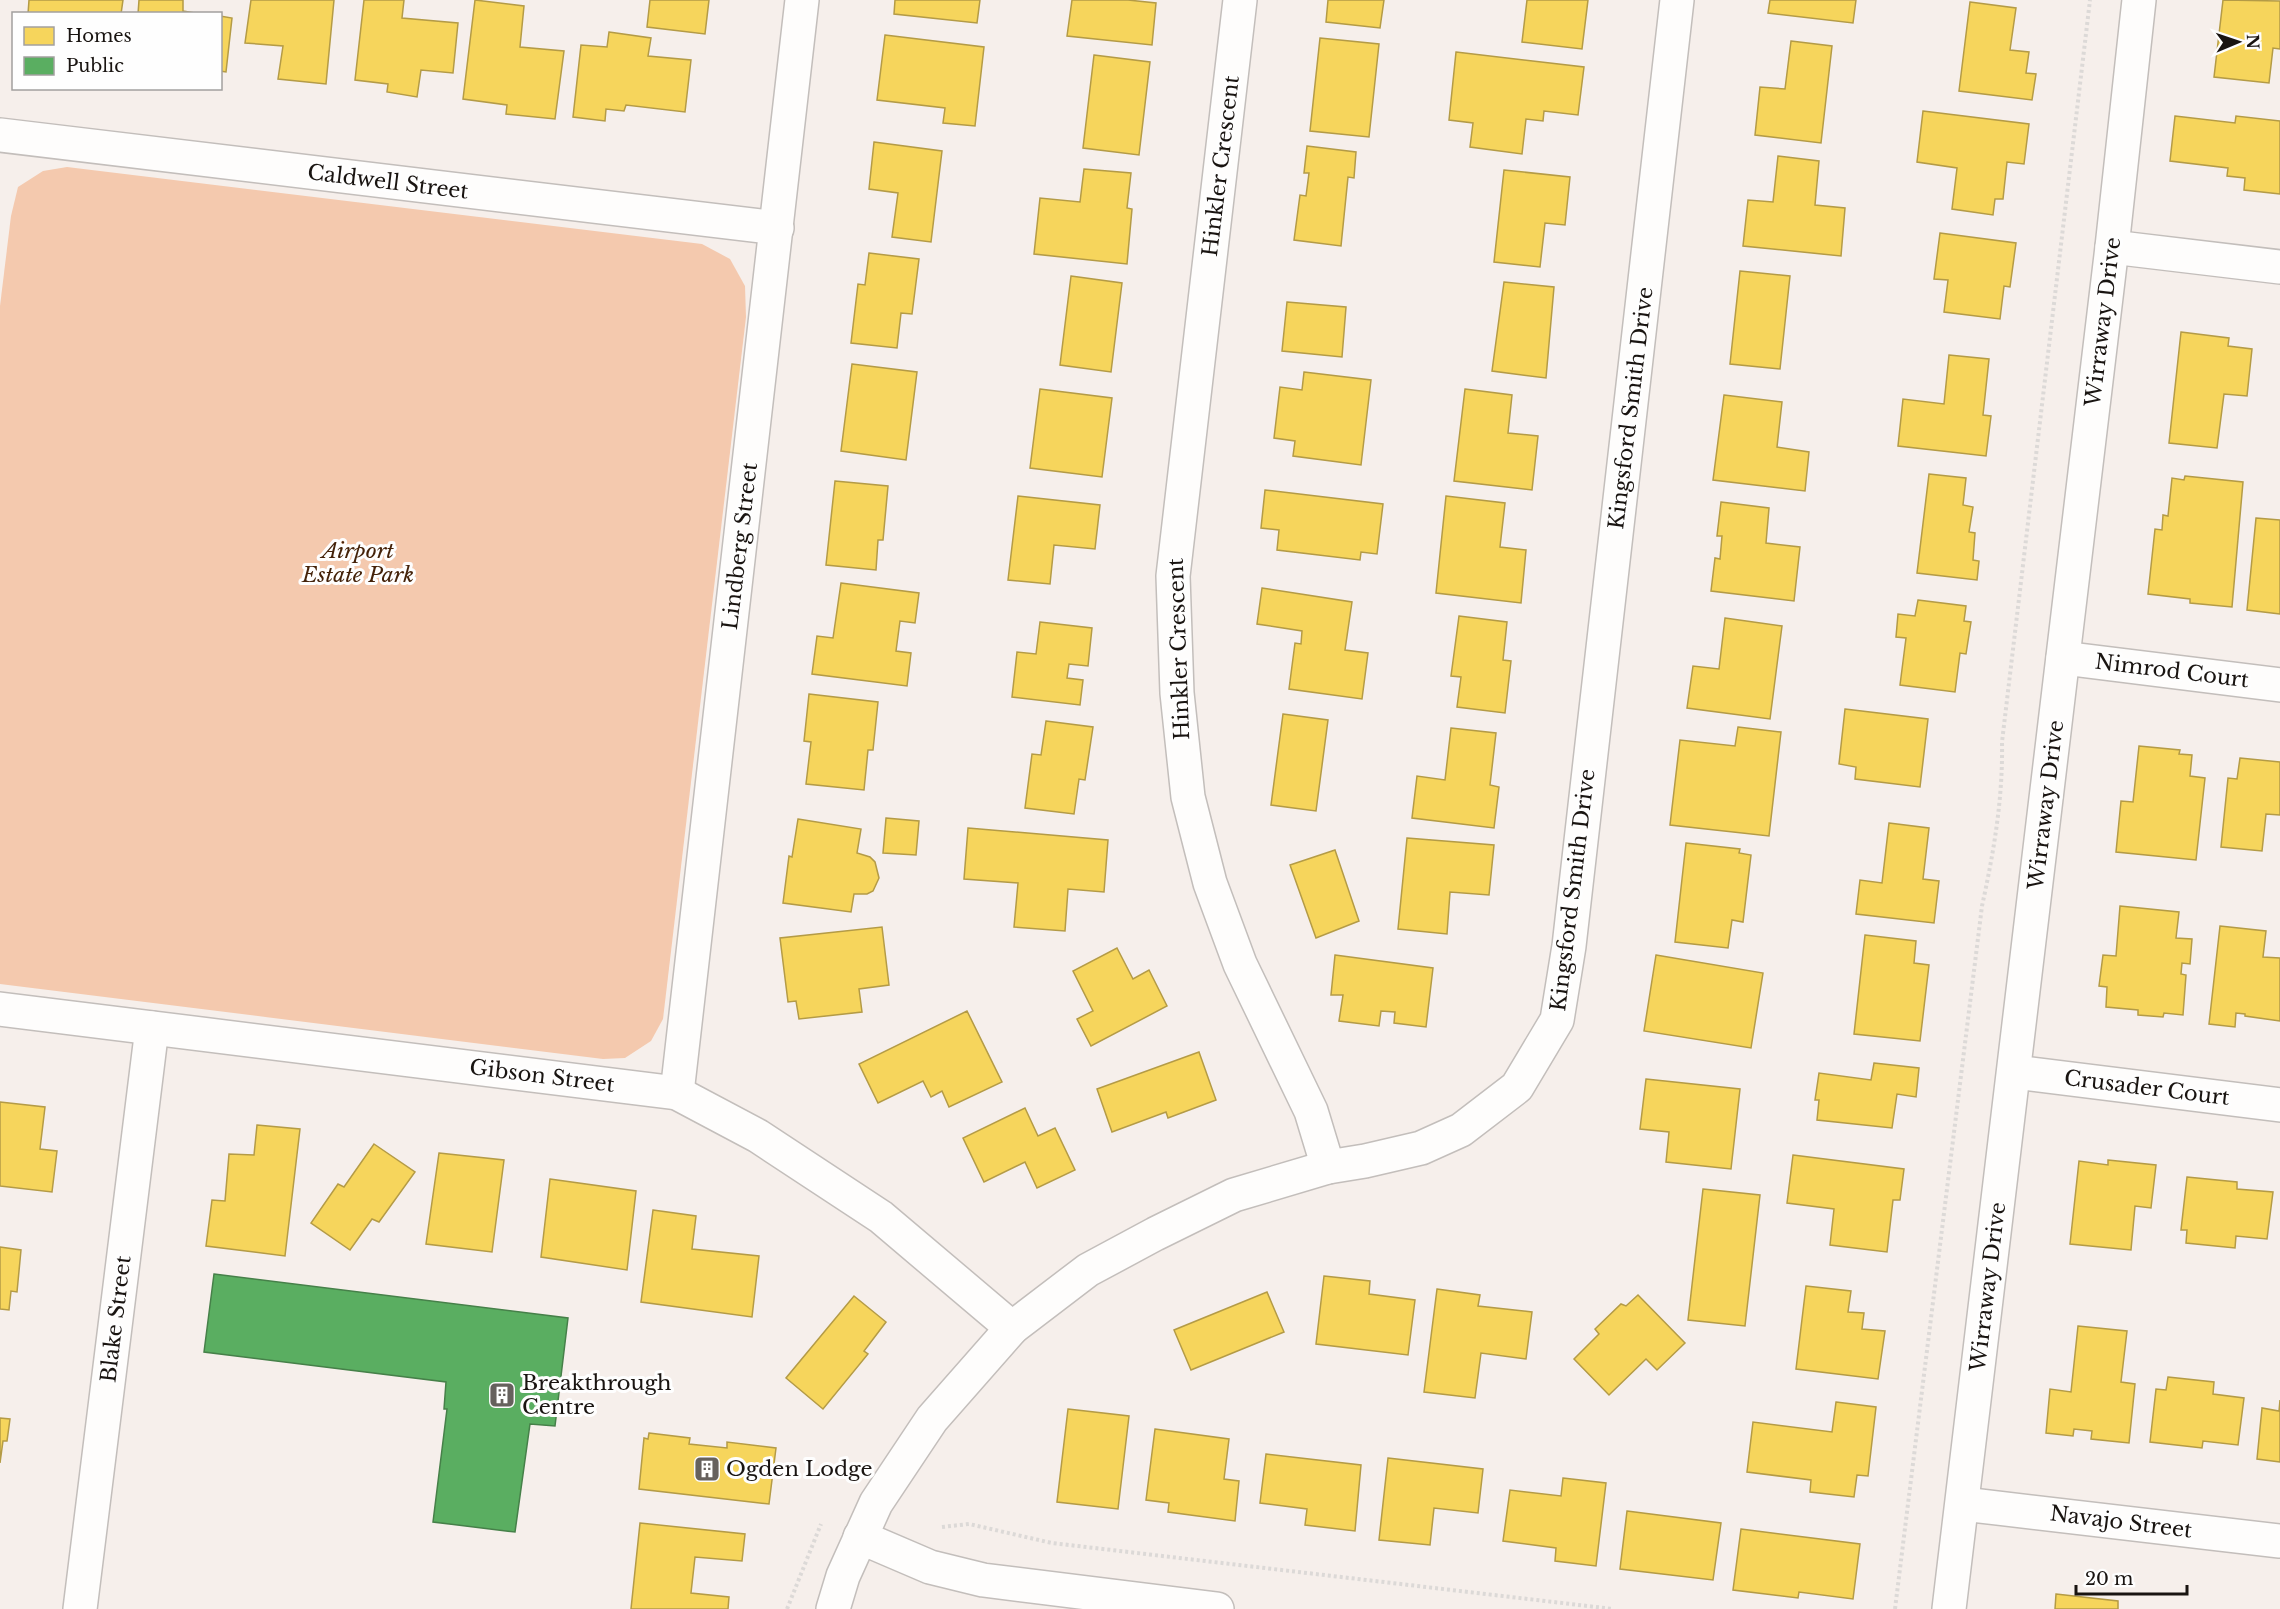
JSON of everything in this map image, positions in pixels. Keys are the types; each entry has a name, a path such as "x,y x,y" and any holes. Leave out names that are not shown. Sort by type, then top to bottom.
{"street":[{"name":"Lindberg Street","path":"677,1092 802,0"},
{"name":"Hinkler Crescent","path":"1240,0 1173,576 1177,693 1188,797 1210,883 1240,964 1311,1112 1328,1167"},
{"name":"Kingsford Smith Drive","path":"833,1609 843,1576 876,1503 932,1419 1012,1328 1088,1270 1234,1195 1328,1167 1421,1148 1461,1130 1517,1087 1557,1020 1569,946 1677,0"},
{"name":"Wirraway Drive","path":"1949,1609 2112,247 2139,0"},
{"name":"Caldwell Street","path":"0,135 777,228"},
{"path":"2112,247 2280,267"},
{"name":"Nimrod Court","path":"2063,658 2280,685"},
{"name":"Gibson Street","path":"0,1009 677,1092 759,1136 881,1217 1012,1328"},
{"name":"Blake Street","path":"80,1609 152,1028"},
{"name":"Crusader Court","path":"2014,1072 2280,1105"},
{"name":"Navajo Street","path":"1963,1504 2280,1541"},
{"path":"860,1537 930,1567 983,1580 1217,1609"}],"path":[{"path":"1895,1609 1982,906 1994,855 2001,791 2002,742 2090,0"},
{"path":"787,1609 821,1524"},
{"path":"942,1527 969,1524 1052,1543 1613,1609"}],"green space":[{"name":"Airport Estate Park","path":"67,167 702,244 730,259 745,286 746,317 663,1019 651,1041 625,1058 603,1059 0,984 0,306 11,216 18,187 43,171"}],"building: Homes":[{"path":"29,0 123,0 121,12 28,12"},
{"path":"139,0 183,0 183,11 189,12 138,12"},
{"path":"251,0 334,0 326,84 278,79 283,46 245,43"},
{"path":"364,0 404,0 402,18 458,23 453,73 421,70 417,97 387,92 388,84 355,80"},
{"path":"475,0 524,6 520,47 564,51 555,119 506,114 507,105 463,99"},
{"path":"650,0 709,0 705,34 647,27"},
{"path":"895,0 980,0 977,23 894,14"},
{"path":"1072,0 1128,0 1156,3 1152,45 1067,36"},
{"path":"1328,0 1384,0 1380,28 1326,22"},
{"path":"1527,0 1588,0 1582,49 1522,42"},
{"path":"1770,0 1856,0 1853,23 1768,13"},
{"path":"2223,0 2280,1 2280,49 2273,48 2269,83 2214,77"},
{"path":"1970,2 2016,8 2010,50 2029,52 2026,73 2036,74 2032,100 1959,91"},
{"path":"222,16 232,18 226,72 222,71"},
{"path":"609,32 651,38 648,56 691,60 685,112 626,105 624,111 606,109 605,121 573,117 581,45 607,47"},
{"path":"885,35 984,47 975,126 943,123 945,108 877,100"},
{"path":"1320,38 1379,44 1369,137 1310,131"},
{"path":"1791,41 1832,46 1821,143 1755,135 1760,87 1785,89"},
{"path":"1456,52 1584,67 1578,115 1544,111 1543,121 1526,119 1522,154 1470,147 1473,123 1449,120"},
{"path":"1094,55 1150,62 1139,155 1083,148"},
{"path":"1923,111 2029,124 2024,164 2007,162 2003,199 1995,199 1993,215 1952,209 1957,168 1917,162"},
{"path":"2175,116 2235,123 2236,116 2280,121 2280,194 2244,190 2245,178 2227,176 2228,168 2170,161"},
{"path":"874,142 942,151 931,242 892,237 898,193 869,189"},
{"path":"1307,146 1356,152 1354,178 1348,177 1341,246 1294,240 1300,195 1306,196 1309,173 1304,173"},
{"path":"1778,156 1819,161 1815,205 1845,208 1841,256 1743,246 1748,200 1773,202"},
{"path":"1084,169 1131,173 1127,208 1132,209 1127,264 1034,254 1040,198 1080,202"},
{"path":"1504,170 1570,177 1565,225 1545,223 1540,267 1494,262"},
{"path":"1940,233 2016,243 2010,287 2004,286 2000,319 1944,312 1948,280 1934,279"},
{"path":"869,253 919,259 912,314 901,313 897,348 851,343 858,284 865,285"},
{"path":"1740,271 1790,276 1780,369 1730,364"},
{"path":"1071,276 1122,283 1111,372 1060,365"},
{"path":"1504,282 1554,287 1546,378 1492,371"},
{"path":"1287,302 1346,307 1342,357 1282,351"},
{"path":"2181,332 2229,338 2228,346 2252,349 2247,396 2224,394 2217,448 2169,443"},
{"path":"1949,355 1989,359 1983,415 1991,416 1986,456 1898,446 1903,399 1944,404"},
{"path":"852,364 917,372 906,460 841,451"},
{"path":"1304,372 1371,380 1361,465 1293,456 1295,441 1274,438 1280,387 1302,390"},
{"path":"1040,389 1112,398 1102,477 1030,468"},
{"path":"1465,389 1512,395 1508,433 1538,436 1532,490 1454,481"},
{"path":"1724,395 1782,402 1777,447 1809,452 1805,491 1713,480"},
{"path":"1929,474 1966,478 1963,505 1973,507 1969,532 1975,533 1973,560 1979,561 1977,580 1917,573"},
{"path":"2185,476 2243,482 2232,607 2190,603 2190,599 2148,594 2155,529 2162,530 2163,515 2168,516 2172,478 2184,480"},
{"path":"835,481 888,486 883,540 878,540 876,570 826,565"},
{"path":"1265,490 1383,504 1377,554 1361,552 1360,560 1277,550 1279,530 1261,528"},
{"path":"1018,496 1100,505 1095,549 1054,545 1050,584 1008,580"},
{"path":"1446,496 1505,503 1500,547 1526,550 1521,603 1436,593"},
{"path":"1721,502 1769,508 1766,543 1800,547 1794,601 1711,591 1715,558 1720,559 1722,536 1717,536"},
{"path":"2256,518 2280,520 2280,614 2247,610"},
{"path":"841,583 919,593 915,623 900,621 896,651 911,653 907,686 812,674 817,636 833,638"},
{"path":"1262,588 1352,602 1345,650 1368,653 1362,699 1289,689 1295,643 1301,644 1302,631 1257,624"},
{"path":"1918,600 1966,606 1964,621 1971,622 1966,654 1960,653 1955,692 1900,685 1906,638 1896,637 1898,614 1915,616"},
{"path":"1459,616 1507,622 1503,660 1511,661 1505,713 1457,707 1461,677 1451,676"},
{"path":"1725,618 1782,626 1770,719 1687,708 1693,666 1719,669"},
{"path":"1040,622 1092,628 1088,666 1069,664 1067,678 1083,680 1080,705 1012,697 1017,652 1036,654"},
{"path":"809,694 878,702 873,750 868,750 864,790 806,784 811,742 804,741"},
{"path":"1845,709 1928,719 1920,787 1855,779 1856,767 1839,764"},
{"path":"1283,714 1328,720 1316,811 1271,805"},
{"path":"1046,721 1093,727 1085,780 1079,779 1074,814 1025,808 1032,754 1041,755"},
{"path":"1738,727 1781,732 1769,836 1670,825 1680,740 1735,746"},
{"path":"1451,728 1496,733 1490,785 1499,787 1494,828 1412,818 1417,776 1445,780"},
{"path":"2139,746 2180,750 2179,754 2192,755 2190,776 2205,778 2196,860 2116,852 2121,801 2133,802"},
{"path":"2240,758 2280,762 2280,815 2266,814 2262,851 2221,847 2228,778 2237,779"},
{"path":"886,818 919,821 916,855 883,853"},
{"path":"798,819 861,829 857,853 870,857 875,862 879,878 873,891 867,894 854,894 851,912 783,903 789,856 792,857"},
{"path":"1889,823 1929,828 1923,879 1939,881 1934,923 1856,914 1860,880 1882,883"},
{"path":"968,828 1108,840 1104,892 1068,889 1065,931 1014,927 1018,883 964,879"},
{"path":"1407,838 1494,845 1489,895 1450,892 1447,934 1398,929"},
{"path":"1686,843 1740,849 1739,853 1751,855 1743,922 1732,920 1728,948 1675,942"},
{"path":"1335,850 1359,921 1316,938 1290,865"},
{"path":"2120,906 2179,912 2176,938 2192,939 2190,964 2182,963 2181,974 2186,975 2183,1015 2164,1013 2163,1017 2138,1015 2138,1010 2106,1007 2107,987 2099,986 2103,955 2116,956"},
{"path":"2220,926 2266,931 2263,957 2280,958 2280,1021 2236,1013 2235,1027 2209,1024"},
{"path":"882,927 889,985 859,989 862,1012 799,1019 796,1001 788,1002 780,938"},
{"path":"1865,935 1916,941 1914,963 1929,965 1920,1041 1854,1034"},
{"path":"1117,948 1133,979 1149,970 1167,1006 1091,1046 1077,1019 1093,1011 1073,971"},
{"path":"1335,955 1433,968 1426,1027 1394,1023 1395,1012 1381,1011 1379,1026 1339,1021 1343,995 1331,995"},
{"path":"1656,955 1763,973 1751,1048 1644,1031"},
{"path":"967,1011 1002,1082 949,1107 942,1091 931,1097 923,1081 878,1103 859,1064"},
{"path":"1199,1052 1216,1100 1168,1118 1166,1112 1112,1132 1097,1089"},
{"path":"1874,1063 1919,1068 1916,1097 1897,1094 1892,1128 1817,1120 1819,1100 1815,1100 1819,1073 1871,1080"},
{"path":"1646,1079 1740,1089 1731,1169 1666,1162 1669,1132 1640,1129"},
{"path":"0,1102 45,1107 40,1149 57,1151 52,1192 0,1186"},
{"path":"1025,1108 1038,1136 1055,1128 1075,1170 1037,1188 1025,1162 984,1182 963,1138"},
{"path":"257,1125 300,1129 285,1256 206,1246 212,1200 225,1201 229,1154 254,1155"},
{"path":"374,1144 415,1172 379,1222 372,1219 350,1250 311,1223 338,1184 344,1187"},
{"path":"439,1153 504,1160 492,1252 426,1244"},
{"path":"1793,1155 1904,1169 1900,1200 1893,1200 1887,1252 1830,1245 1834,1209 1787,1203"},
{"path":"2108,1160 2156,1165 2151,1208 2135,1206 2131,1250 2070,1244 2079,1161 2108,1165"},
{"path":"2187,1177 2237,1182 2237,1189 2273,1192 2267,1239 2236,1236 2235,1248 2186,1243 2187,1230 2181,1230"},
{"path":"550,1179 636,1191 627,1270 541,1257"},
{"path":"1703,1189 1760,1195 1745,1326 1688,1320"},
{"path":"653,1210 696,1216 692,1249 759,1256 752,1317 641,1302"},
{"path":"0,1247 21,1250 17,1292 11,1291 9,1310 0,1309"},
{"path":"1324,1276 1370,1281 1369,1294 1415,1300 1408,1355 1316,1344"},
{"path":"1806,1286 1851,1291 1848,1312 1864,1313 1862,1329 1885,1331 1878,1379 1796,1369"},
{"path":"1437,1289 1480,1295 1478,1306 1532,1312 1526,1359 1481,1353 1475,1398 1424,1392"},
{"path":"1267,1292 1284,1332 1191,1370 1174,1330"},
{"path":"1638,1295 1685,1343 1657,1370 1646,1359 1609,1395 1574,1359 1599,1334 1595,1329 1621,1304 1626,1306"},
{"path":"854,1296 886,1322 864,1351 868,1354 823,1409 786,1378"},
{"path":"2078,1326 2127,1331 2121,1382 2135,1384 2129,1443 2091,1439 2092,1431 2074,1429 2073,1436 2046,1433 2050,1389 2071,1392"},
{"path":"2168,1377 2214,1382 2213,1394 2244,1398 2238,1445 2203,1441 2202,1448 2150,1442 2156,1389 2166,1390"},
{"path":"2280,1400 2280,1462 2257,1459 2262,1408 2279,1411"},
{"path":"1836,1402 1876,1407 1868,1476 1857,1475 1854,1497 1810,1492 1811,1480 1747,1472 1753,1422 1832,1432"},
{"path":"1068,1409 1129,1416 1118,1509 1057,1502"},
{"path":"0,1418 10,1419 7,1441 3,1441 0,1463"},
{"path":"1155,1429 1229,1439 1224,1479 1239,1481 1235,1521 1168,1512 1169,1503 1146,1500"},
{"name":"Ogden Lodge","path":"649,1433 690,1438 689,1444 727,1448 727,1442 776,1448 769,1504 639,1489 644,1438 648,1439"},
{"path":"1266,1454 1361,1465 1355,1531 1305,1525 1307,1509 1260,1503"},
{"path":"1388,1458 1483,1469 1478,1513 1434,1508 1430,1545 1379,1540"},
{"path":"1563,1478 1606,1483 1596,1566 1555,1561 1556,1548 1503,1541 1510,1490 1561,1496"},
{"path":"1627,1511 1721,1523 1713,1580 1620,1569"},
{"path":"640,1523 745,1534 742,1561 695,1557 691,1593 729,1597 728,1609 631,1609"},
{"path":"1741,1529 1860,1544 1853,1599 1799,1592 1798,1598 1733,1590"},
{"path":"2056,1594 2118,1601 2118,1609 2055,1609"}],"building: Public":[{"name":"Breakthrough Centre","path":"214,1274 568,1318 555,1426 530,1424 515,1532 433,1522 447,1409 444,1409 446,1382 204,1352"}],"place":[{"name":"Breakthrough Centre","path":"502,1395"},
{"name":"Ogden Lodge","path":"707,1469"}]}
